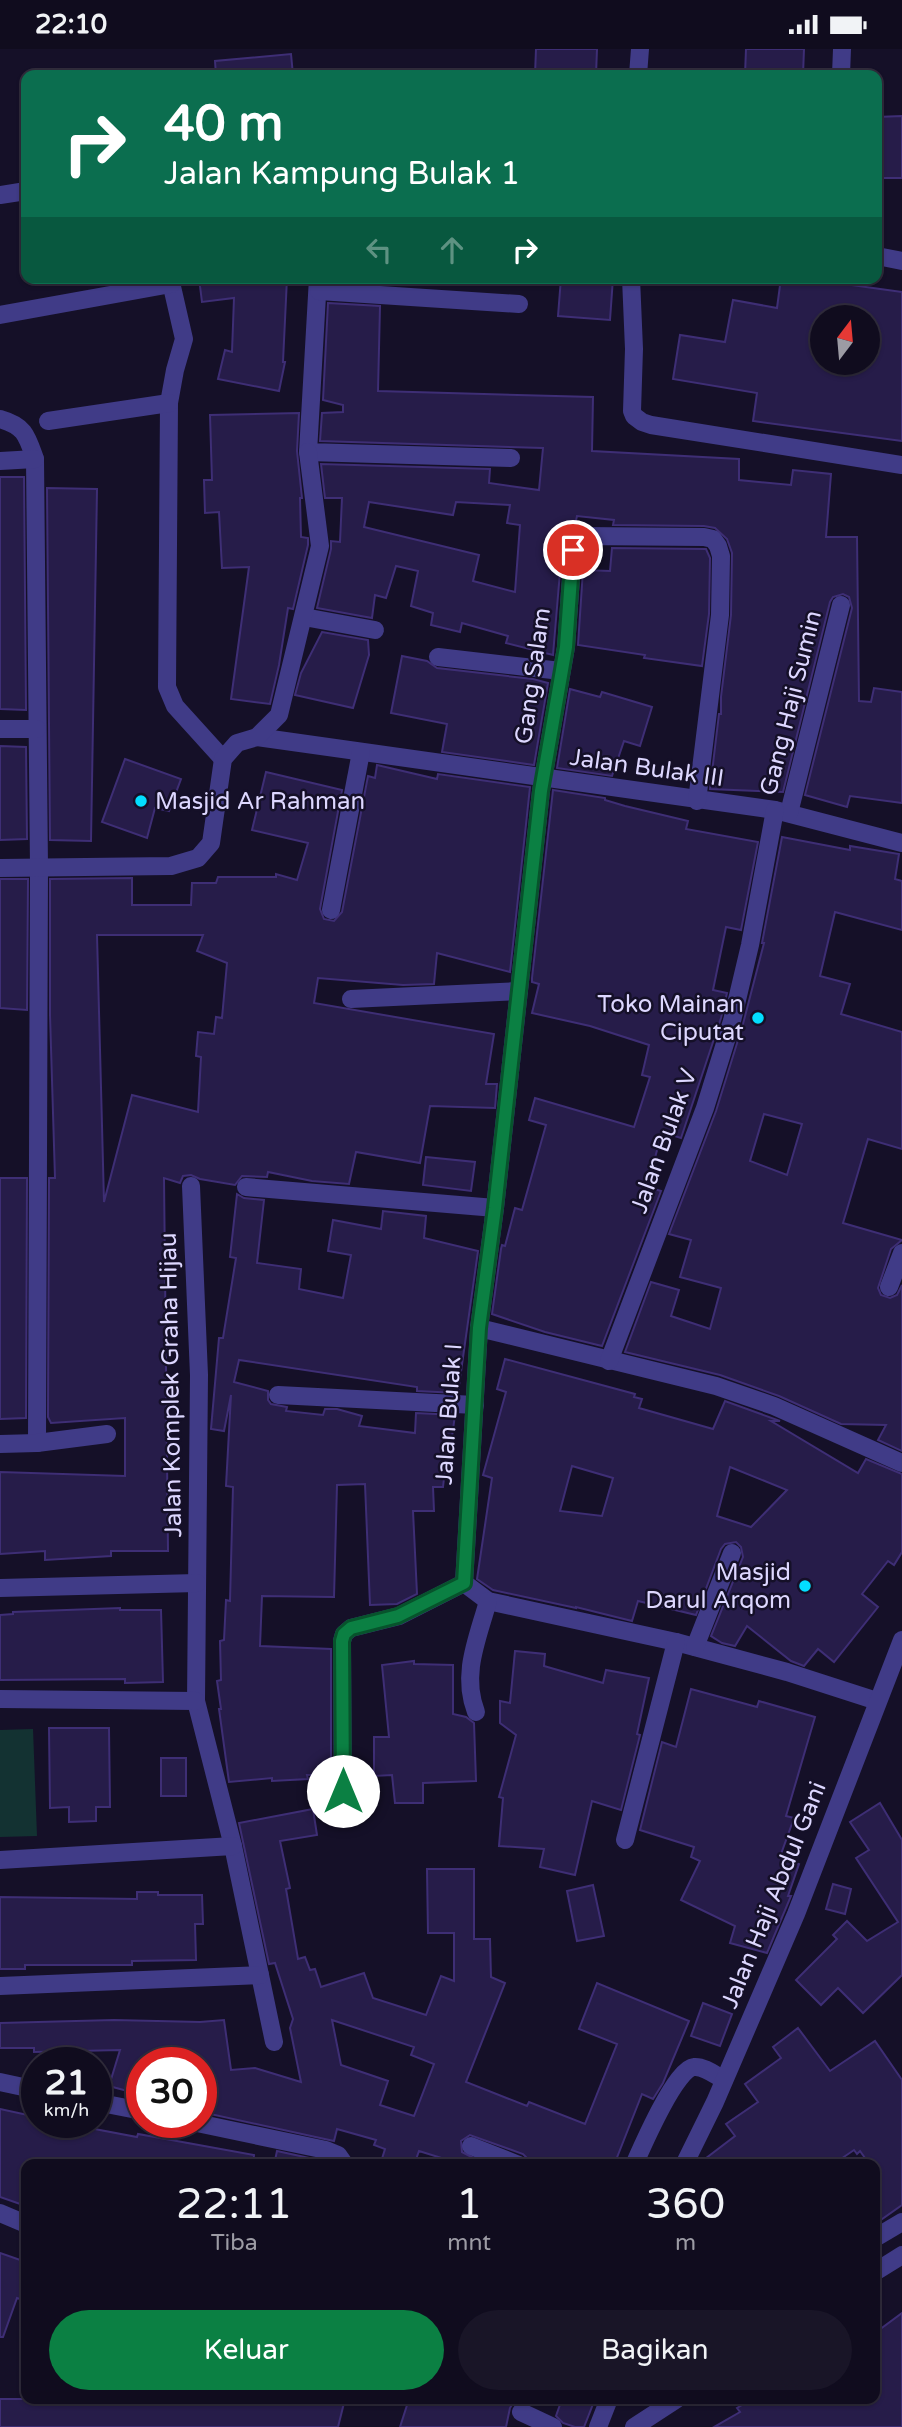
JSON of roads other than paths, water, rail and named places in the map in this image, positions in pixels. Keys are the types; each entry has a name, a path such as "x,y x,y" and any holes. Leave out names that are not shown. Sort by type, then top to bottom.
{"street":[{"path":"638,70 639,49"},
{"path":"841,70 842,49"},
{"path":"0,195 21,192"},
{"path":"882,257 902,261"},
{"path":"0,315 155,284"},
{"path":"171,284 184,339 169,403 167,687 175,706 223,759"},
{"path":"631,284 634,349 631,403 634,416 642,422 902,465"},
{"path":"0,868 171,866 198,858 211,843 223,759 237,743 257,737 279,715 320,545 308,452 318,285 519,304"},
{"path":"48,421 169,403"},
{"path":"0,419 15,423 21,428 28,438 35,459 39,868 37,1443"},
{"path":"308,452 512,458"},
{"path":"0,461 35,459"},
{"name":"Gang Salam","path":"542,778 566,647 575,540 579,536 590,534 704,537 718,545 720,615 697,801"},
{"name":"Gang Haji Sumin","path":"782,812 841,605"},
{"path":"304,617 374,630"},
{"path":"438,657 561,671"},
{"path":"0,729 37,729"},
{"name":"Jalan Bulak III","path":"257,737 782,812 902,843"},
{"path":"331,910 361,752"},
{"name":"Jalan Bulak I","path":"464,1583 479,1328 495,1208 542,778"},
{"name":"Jalan Bulak V","path":"609,1361 705,1108 732,1021 782,812"},
{"path":"351,999 519,991"},
{"name":"Jalan Komplek Graha Hijau","path":"191,1186 199,1375 196,1701 233,1846 274,2042"},
{"path":"246,1187 495,1208"},
{"path":"889,1287 902,1253"},
{"path":"479,1328 716,1386 774,1406 902,1463"},
{"path":"278,1395 475,1405"},
{"path":"0,1444 37,1443 107,1434"},
{"path":"695,1647 732,1553"},
{"path":"0,1588 197,1583"},
{"path":"343,1815 344,1634 351,1628 398,1616 464,1583 488,1601 676,1642 787,1672 877,1701"},
{"path":"475,1712 468,1682 488,1601"},
{"name":"Jalan Haji Abdul Gani","path":"687,2159 796,1914 902,1640"},
{"path":"625,1840 676,1642"},
{"path":"0,1699 196,1701"},
{"path":"0,1860 233,1846"},
{"path":"0,1986 260,1975"},
{"path":"637,2159 674,2084 686,2069 703,2069 724,2080"},
{"path":"0,2082 21,2086"},
{"path":"217,2127 327,2150 341,2159"},
{"path":"471,2146 504,2159"},
{"path":"0,2213 21,2222"},
{"path":"880,2235 902,2222"},
{"path":"880,2269 902,2255"},
{"path":"598,2427 610,2404"},
{"path":"634,2427 669,2404"},
{"path":"521,2411 553,2427"}],"place":[{"name":"Masjid Ar Rahman","path":"141,801"},
{"name":"Toko Mainan Ciputat","path":"758,1018"},
{"name":"Masjid Darul Arqom","path":"805,1586"}]}
